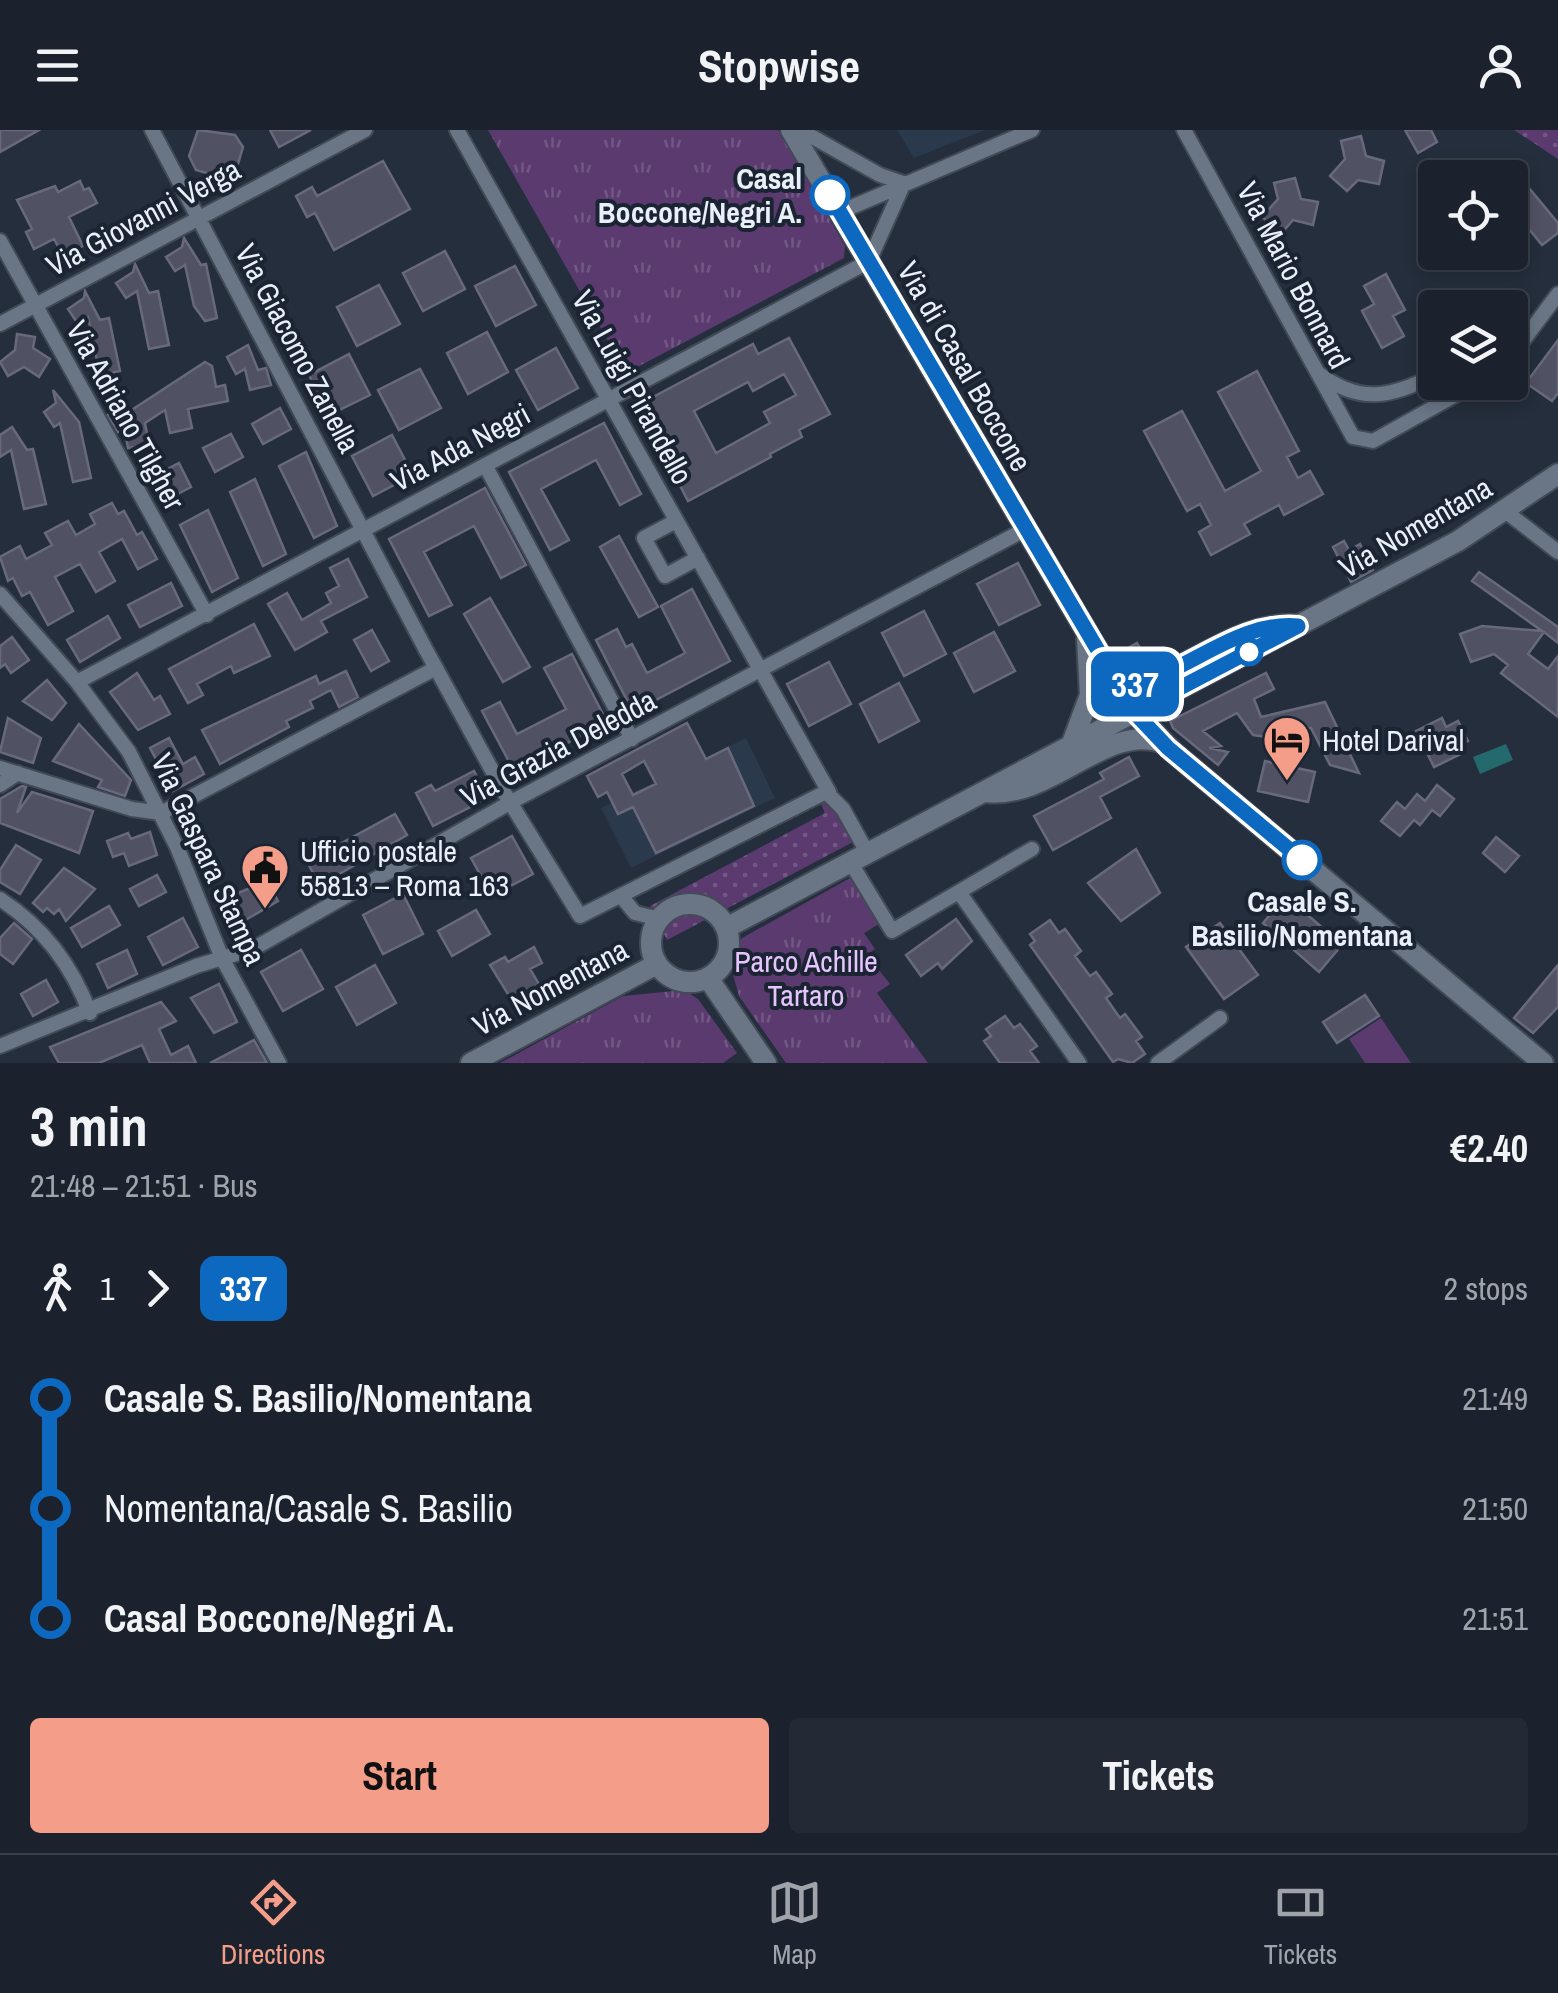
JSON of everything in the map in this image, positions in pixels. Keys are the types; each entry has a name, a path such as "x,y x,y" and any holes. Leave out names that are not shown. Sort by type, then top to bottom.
{"street":[{"name":"Via Giacomo Zanella","path":"152,130 436,668 580,916 622,896"},
{"name":"Via Giovanni Verga","path":"0,324 365,130"},
{"name":"Via Luigi Pirandello","path":"457,130 829,792 844,808 860,858 892,931 960,892"},
{"name":"Via di Casal Boccone","path":"791,130 1134,712 1164,744 1543,1063"},
{"path":"800,130 880,175 904,183"},
{"path":"840,212 1032,130"},
{"name":"Via Mario Bonnard","path":"1184,130 1351,435 1361,442 1376,440 1447,400"},
{"path":"869,261 904,183"},
{"name":"Via Adriano Tilgher","path":"0,241 33,308 207,615"},
{"name":"Via Ada Negri","path":"77,682 869,261"},
{"path":"1528,334 1558,294"},
{"path":"1314,369 1345,389 1376,397 1418,383"},
{"path":"485,465 632,739"},
{"name":"Via Nomentana","path":"726,928 1298,626 1505,512 1558,474"},
{"path":"1505,512 1558,552"},
{"path":"676,520 644,538 665,576 698,558"},
{"name":"Via Grazia Deledda","path":"0,1046 260,946 511,802 1026,529"},
{"name":"Via Gaspara Stampa","path":"0,594 121,739 161,813 222,958 278,1063"},
{"name":"Via Nomentana","path":"1119,686 1148,681 1260,626 1298,626"},
{"name":"Via di Casal Boccone","path":"1071,746 1090,696 1086,632"},
{"path":"0,768 161,813 436,668"},
{"name":"Via Nomentana","path":"984,792 1031,788 1124,742 1143,738 1164,744"},
{"path":"0,785 18,773"},
{"path":"660,919 634,913 622,896 829,792"},
{"path":"1032,848 960,892 1079,1063"},
{"path":"0,899 34,924 60,954 90,1013"},
{"path":"693,904 710,910 726,928 726,959 708,978 679,980 657,964 652,945 660,919 674,908 693,904"},
{"name":"Via Nomentana","path":"471,1063 657,964"},
{"path":"708,978 766,1063"},
{"path":"1158,1063 1220,1018"}],"shaded area":[{"path":"897,130 985,130 914,158"},
{"path":"746,738 775,798 631,868 601,808"},
{"path":"1506,744 1513,760 1480,774 1473,757"}],"green space":[{"path":"488,130 778,130 845,246 844,258 626,373 610,374 604,360 615,353"},
{"path":"1514,130 1558,130 1558,159"},
{"path":"829,798 855,841 667,940 650,906 825,813 821,804"},
{"name":"Parco Achille Tartaro","path":"850,878 879,924 864,933 875,949 867,955 890,984 877,993 928,1063 786,1063 739,996 730,964 733,950 742,938"},
{"path":"684,990 698,999 737,1053 723,1063 500,1063 623,996"},
{"path":"1381,1018 1411,1063 1365,1063 1349,1039"}],"building":[{"path":"0,130 39,130 0,152"},
{"path":"198,130 235,135 243,147 233,181 196,170 189,156"},
{"path":"270,130 311,130 279,147"},
{"path":"1405,130 1431,130 1437,142 1418,153"},
{"path":"1361,136 1366,156 1384,161 1379,184 1358,180 1347,191 1330,176 1345,159 1341,141"},
{"path":"383,161 410,209 334,250 315,213 307,217 296,196 312,187 317,196"},
{"path":"1295,178 1301,199 1318,202 1313,225 1293,220 1281,234 1262,217 1278,199 1274,183"},
{"path":"80,181 97,203 69,217 83,246 63,256 54,239 34,249 26,232 32,229 17,200 55,186 58,192"},
{"path":"1528,187 1558,223 1558,233 1542,245 1528,228"},
{"path":"184,238 201,265 206,264 217,318 205,321 194,306 185,265 175,271 166,257 182,247"},
{"path":"445,251 465,289 423,311 403,273"},
{"path":"135,264 149,293 158,291 169,345 149,349 137,291 126,298 116,283 133,272"},
{"path":"515,266 536,305 496,326 475,286"},
{"path":"1386,274 1405,310 1393,316 1404,336 1382,348 1362,311 1374,304 1364,286"},
{"path":"379,285 400,324 357,346 337,307"},
{"path":"85,291 100,320 109,318 120,371 100,375 88,317 78,324 68,309 84,298"},
{"path":"487,332 508,372 468,394 447,353"},
{"path":"17,334 35,337 33,348 50,359 39,377 24,367 8,376 0,362 15,350"},
{"path":"789,338 830,414 799,430 802,437 770,454 771,457 688,501 638,405 753,344 758,354","holes":["784,374 796,395 764,412 770,423 716,453 694,411 748,382 753,391"]},
{"path":"1558,340 1558,393 1552,401 1528,384"},
{"path":"248,345 258,370 266,368 271,385 250,390 245,369 236,374 227,357"},
{"path":"556,348 578,388 538,410 516,370"},
{"path":"349,354 370,395 329,415 309,375"},
{"path":"205,362 212,366 216,387 225,385 228,401 188,409 192,428 170,433 165,410 145,423 149,445 128,448 124,428 118,432 108,415 127,405 130,411"},
{"path":"420,369 441,408 399,430 378,390"},
{"path":"1257,371 1299,451 1287,457 1298,478 1310,471 1323,494 1284,515 1279,505 1244,524 1250,534 1211,555 1199,532 1211,525 1200,504 1187,511 1144,431 1182,411 1225,491 1261,471 1218,392"},
{"path":"53,390 79,422 91,478 73,482 60,423 54,427 44,412 56,403"},
{"path":"280,408 291,429 263,444 252,424"},
{"path":"604,423 641,494 620,505 596,460 541,489 569,540 550,550 509,472"},
{"path":"12,427 27,450 33,449 46,504 24,509 11,450 0,457 0,435"},
{"path":"231,434 243,457 215,472 203,448"},
{"path":"392,435 413,475 373,496 352,456"},
{"path":"306,452 337,526 314,538 279,466"},
{"path":"179,463 191,487 162,502 150,478"},
{"path":"255,479 286,554 263,566 230,492"},
{"path":"485,488 526,565 501,578 474,526 424,552 452,605 429,616 389,539"},
{"path":"112,503 118,514 124,511 137,535 142,532 157,559 138,569 122,539 99,552 115,581 96,592 80,564 55,577 73,611 48,625 30,592 22,596 13,578 8,581 0,557 20,546 26,559 52,545 45,533 68,521 76,535 95,524 90,514"},
{"path":"208,510 238,578 212,592 180,525"},
{"path":"619,536 658,607 639,617 600,547"},
{"path":"1344,541 1349,550 1360,544 1373,570 1351,582 1333,547"},
{"path":"348,559 367,597 321,621 327,632 295,650 268,604 287,593 302,620 331,603 326,593 339,586 330,568"},
{"path":"1018,563 1040,605 999,625 977,584"},
{"path":"1479,572 1558,627 1558,643 1544,632 1528,654 1548,669 1558,656 1558,717 1501,673 1508,665 1494,654 1471,662 1460,634 1482,626 1542,631 1472,581"},
{"path":"171,583 182,606 140,627 128,605"},
{"path":"692,589 730,661 633,712 596,640 617,629 626,647 632,644 647,673 685,653 661,606"},
{"path":"490,598 530,667 503,682 464,614"},
{"path":"924,611 946,654 904,676 882,633"},
{"path":"108,616 120,638 80,662 67,640"},
{"path":"254,624 270,656 234,673 231,666 197,684 203,695 188,703 169,669"},
{"path":"372,630 389,661 371,671 354,640"},
{"path":"994,632 1015,671 974,692 954,653"},
{"path":"12,637 29,660 11,673 5,664 0,668 0,646"},
{"path":"1137,643 1149,664 1131,670 1121,652"},
{"path":"572,654 607,722 514,771 482,711 500,702 517,734 566,709 544,668"},
{"path":"829,662 851,704 809,726 787,684"},
{"path":"346,671 358,697 339,707 331,690 310,701 313,708 286,721 289,727 220,764 202,730 316,676 319,684"},
{"path":"137,673 154,700 160,696 170,714 138,730 110,692"},
{"path":"1266,673 1274,689 1254,699 1261,717 1325,702 1359,773 1330,765 1311,728 1267,737 1253,735 1237,713 1203,731 1221,746 1209,748 1228,752 1218,765 1173,728 1170,721"},
{"path":"47,680 66,703 52,720 23,701"},
{"path":"899,683 919,721 879,742 860,704"},
{"path":"8,718 41,738 33,763 0,752"},
{"path":"1442,718 1446,727 1458,721 1468,741 1457,746 1461,754 1434,767 1416,731"},
{"path":"687,723 706,759 728,748 754,806 656,853 633,807 618,814 607,792 598,797 587,776","holes":["644,761 656,784 633,795 622,774"]},
{"path":"79,724 131,780 125,796 98,787 102,780 53,761"},
{"path":"169,738 183,764 195,757 204,774 173,791 150,748"},
{"path":"1129,757 1139,776 1100,797 1111,818 1053,850 1034,816 1104,779 1100,773"},
{"name":"Hotel Darival","path":"1265,761 1315,772 1308,802 1258,791"},
{"path":"474,771 488,798 433,826 416,793 431,785 435,791"},
{"path":"1437,785 1454,799 1440,816 1432,810 1420,825 1414,820 1400,836 1381,821 1397,802 1405,809 1417,794 1425,801"},
{"path":"26,787 17,813 32,792 93,811 79,853 0,823 0,799"},
{"path":"395,814 407,835 320,885 307,862"},
{"path":"150,832 157,855 129,866 124,853 113,857 107,841 128,833 131,839"},
{"path":"512,836 533,874 492,896 471,858"},
{"path":"1496,837 1519,856 1505,872 1483,853"},
{"path":"16,845 41,860 20,894 0,882 0,870"},
{"path":"1136,849 1160,893 1121,921 1088,883"},
{"path":"64,868 95,889 66,921 59,909 54,914 47,908 43,912 33,903"},
{"path":"157,875 166,892 139,906 130,889"},
{"path":"267,881 278,901 230,929 216,902"},
{"path":"403,894 423,934 383,954 363,915"},
{"path":"1286,896 1342,945 1319,972 1263,923"},
{"path":"109,906 120,925 82,947 71,928"},
{"path":"476,910 490,934 452,956 438,931"},
{"path":"183,918 198,947 163,965 148,937"},
{"path":"956,919 972,941 942,969 938,963 921,976 906,955"},
{"path":"1050,920 1059,933 1065,929 1081,951 1075,956 1090,976 1096,972 1112,994 1106,998 1120,1018 1125,1014 1142,1037 1136,1041 1145,1054 1132,1063 1118,1059 1113,1062 1030,945 1035,941 1030,934"},
{"path":"14,923 32,939 13,964 0,954 0,938"},
{"path":"1220,923 1258,975 1224,999 1186,947"},
{"path":"534,947 542,963 530,969 546,996 519,1012 490,965 505,957 508,962"},
{"path":"127,950 137,974 108,988 97,964"},
{"path":"301,950 323,989 283,1011 261,972"},
{"path":"375,965 396,1003 357,1025 336,987"},
{"path":"1558,965 1558,1007 1533,1033 1514,1018"},
{"path":"46,980 58,1002 33,1016 21,994"},
{"path":"219,984 237,1022 214,1033 191,998"},
{"path":"1365,995 1379,1016 1337,1043 1323,1022"},
{"path":"161,1002 176,1021 159,1029 171,1055 188,1046 196,1063 150,1063 142,1045 99,1063 59,1063 50,1047"},
{"path":"1005,1016 1014,1028 1020,1024 1037,1046 1030,1051 1039,1063 1000,1063 984,1041 991,1036 986,1029"},
{"path":"254,1040 267,1063 210,1063"}],"bus line":[{"name":"337","path":"830,195 1119,686 1148,681 1260,626 1298,626 1134,712 1168,748 1302,860"}],"place":[{"name":"Casal Boccone/Negri A.","path":"830,195"},
{"name":"Hotel Darival","path":"1287,782"},
{"name":"Casale S. Basilio/Nomentana","path":"1302,860"},
{"name":"Ufficio postale 55813 – Roma 163","path":"265,910"}]}
